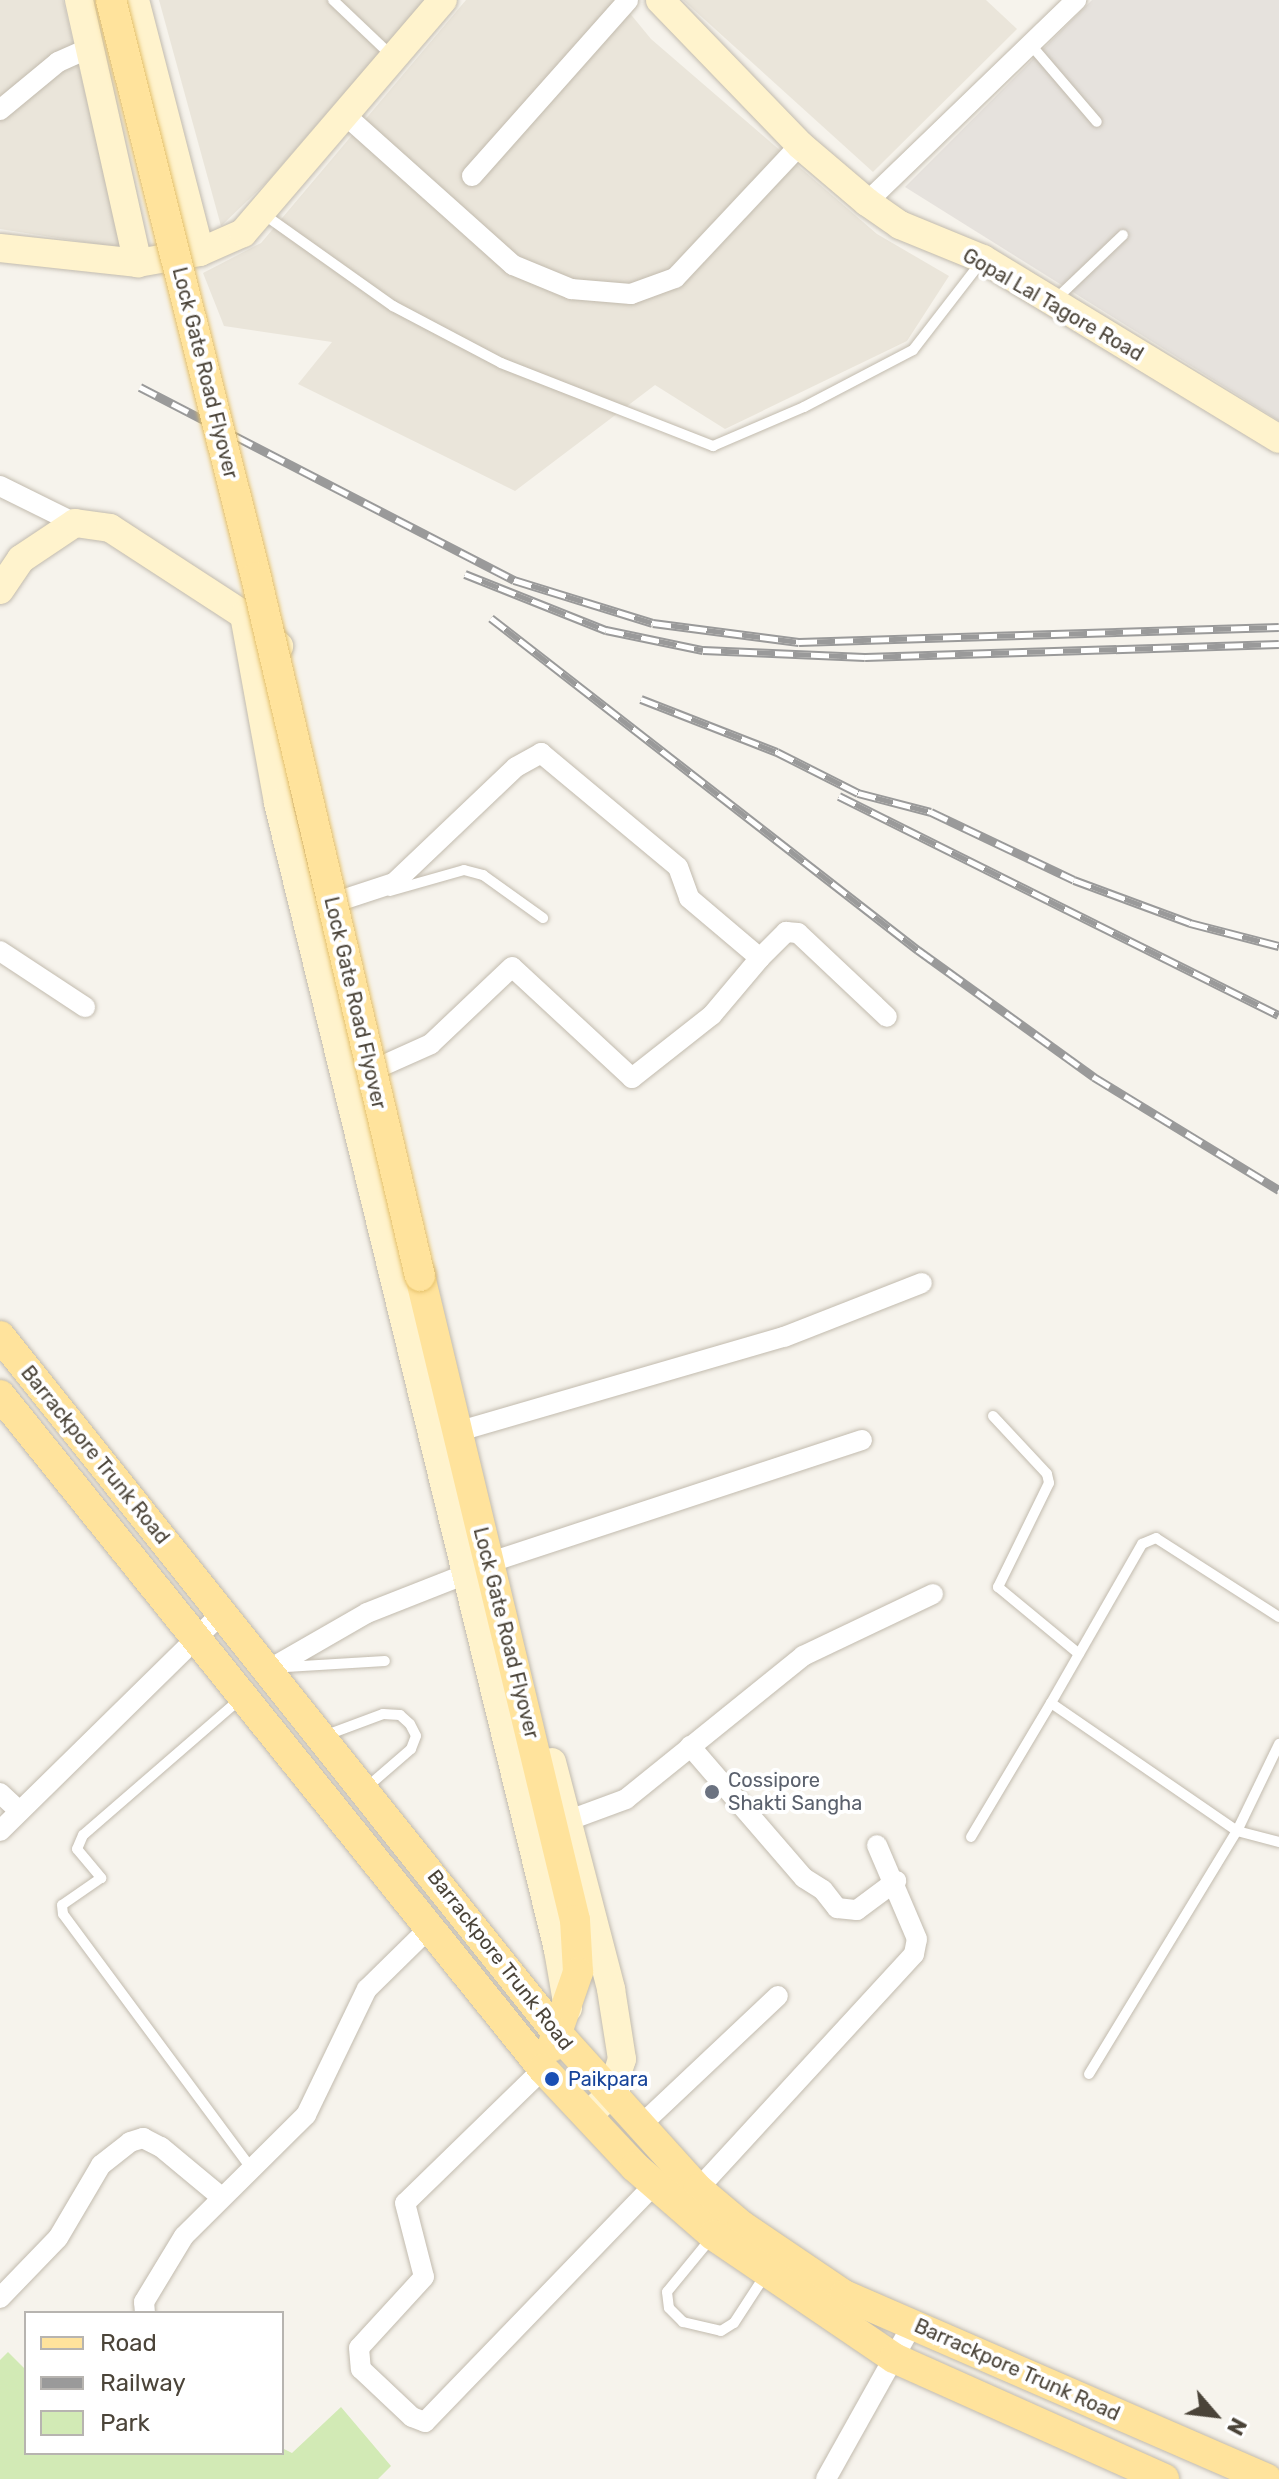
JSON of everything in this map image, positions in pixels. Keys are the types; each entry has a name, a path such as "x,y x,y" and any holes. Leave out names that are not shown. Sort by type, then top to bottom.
{"main road":[{"name":"Lock Gate Road Flyover","path":"111,0 256,577 579,1953 563,2021 543,2069"},
{"name":"Barrackpore Trunk Road","path":"0,1336 364,1790 563,2021 610,2095 698,2189 742,2226 844,2295 1267,2479"},
{"name":"Barrackpore Trunk Road","path":"0,1395 543,2069 655,2184 713,2235 766,2274 894,2358 1164,2479"}],"street":[{"path":"79,0 138,263"},
{"path":"135,0 200,252"},
{"path":"0,248 138,263 200,252 243,233 391,55 443,0"},
{"path":"472,176 628,0"},
{"name":"Gopal Lal Tagore Road","path":"660,0 800,145 867,202 900,225 983,259 1279,439"},
{"path":"867,202 1076,0"},
{"path":"0,110 58,62 91,47"},
{"path":"343,113 513,265 571,289 631,294 675,278 800,145"},
{"path":"0,486 75,523 110,528 244,615 283,650 345,899 500,1559 611,1989 622,2059 610,2095 587,2116"},
{"path":"0,589 21,559 75,523"},
{"path":"244,615 278,803 466,1574 563,2021"},
{"path":"345,899 373,894 394,883 516,767 541,753 678,867 689,898 760,958"},
{"path":"384,1065 443,1035 512,967 632,1078 712,1015 786,932 798,933 887,1017"},
{"path":"0,951 85,1007"},
{"path":"470,1428 784,1337 922,1283"},
{"path":"500,1559 862,1440"},
{"path":"268,1670 367,1613 466,1574"},
{"path":"567,1821 626,1799 803,1656 933,1594"},
{"path":"0,1831 194,1636 222,1613"},
{"path":"690,1746 804,1878 823,1890 837,1908 857,1910 896,1881"},
{"path":"0,1793 19,1811"},
{"path":"698,2189 914,1954 917,1939 896,1881 877,1845"},
{"path":"145,2311 144,2302 157,2276 220,2196 253,2171 306,2115 336,2044 367,1989 429,1928"},
{"path":"641,2125 778,1996"},
{"path":"543,2069 405,2203 424,2277 359,2348 361,2369 412,2417 425,2422 433,2418 655,2184"},
{"path":"0,2298 58,2238 101,2165 130,2142 143,2138 161,2147 220,2196"},
{"path":"826,2479 912,2325"}],"lane":[{"path":"333,0 391,55"},
{"path":"1031,45 1097,122"},
{"path":"261,211 393,306 501,363 713,446 804,407 913,350 983,259"},
{"path":"1051,303 1123,235"},
{"path":"373,894 464,870 483,875 543,918"},
{"path":"993,1416 1047,1474 1049,1483 998,1587 1079,1654"},
{"path":"971,1837 1142,1544 1156,1538 1279,1617"},
{"path":"268,1670 385,1661"},
{"path":"242,1698 83,1835 77,1849 101,1878 62,1905 63,1914 253,2171"},
{"path":"1051,1703 1237,1831 1279,1842"},
{"path":"322,1737 383,1714 400,1715 410,1724 416,1736 411,1749 364,1790"},
{"path":"1089,2074 1237,1831 1279,1744"},
{"path":"713,2235 667,2292 669,2308 683,2322 721,2331 734,2323 766,2274"}],"shaded area":[{"path":"0,0 63,0 122,248 0,229"},
{"path":"159,0 425,0 267,182 221,226"},
{"path":"466,0 619,0 651,39 877,234 949,276 907,341 725,429 655,385 515,491 298,384 332,342 224,326 203,273 261,243"},
{"path":"683,0 986,0 1017,29 873,172"},
{"path":"1092,0 1279,0 1279,421 905,187"}],"green space":[{"path":"8,2352 24,2368 24,2455 284,2455 284,2449 292,2453 341,2407 391,2466 378,2479 0,2479 0,2360"}],"railway":[{"path":"140,387 514,580 653,623 799,642 1279,627"},
{"path":"465,574 606,630 703,650 865,657 1279,644"},
{"path":"491,618 918,950 1094,1077 1279,1190"},
{"path":"641,699 777,752 858,793 931,812 1074,880 1190,923 1279,946"},
{"path":"839,796 1279,1015"}],"place":[{"name":"Cossipore Shakti Sangha","path":"712,1792"},
{"name":"Paikpara","path":"552,2079"}]}
